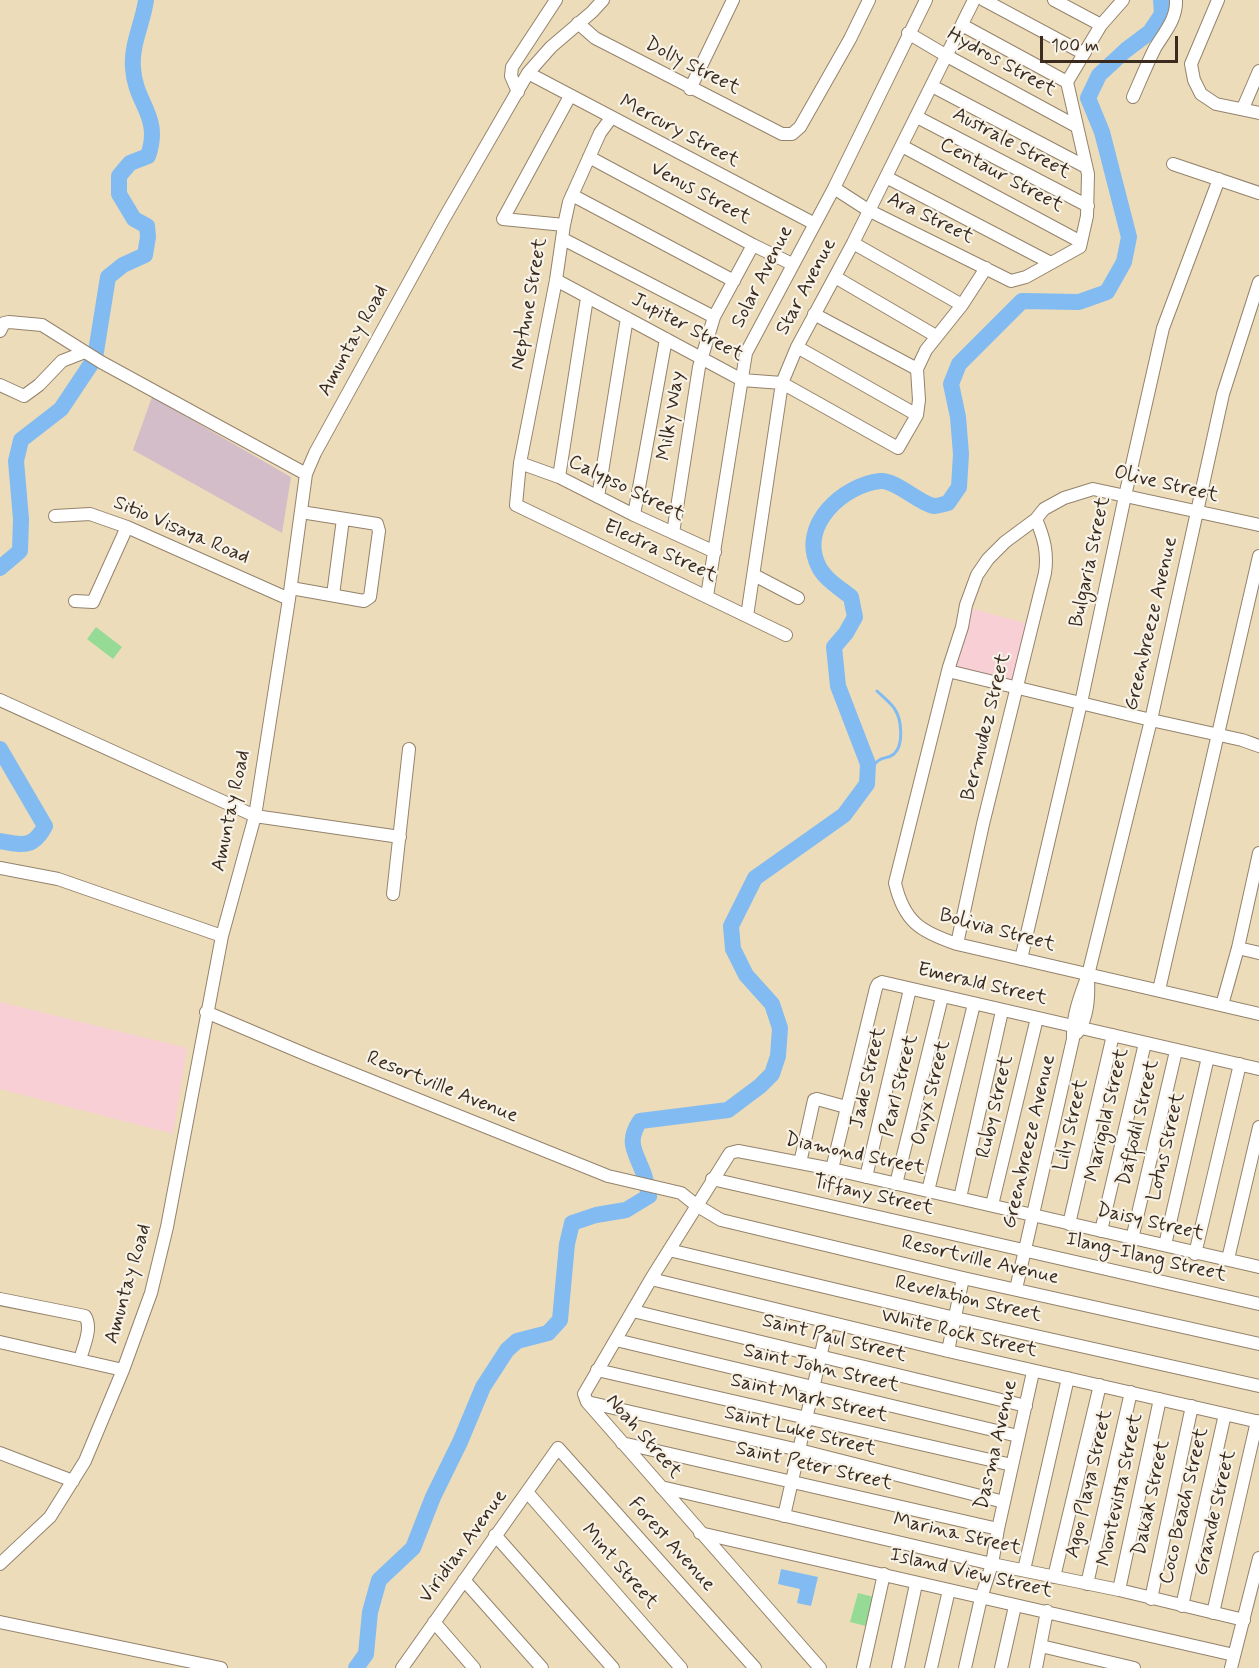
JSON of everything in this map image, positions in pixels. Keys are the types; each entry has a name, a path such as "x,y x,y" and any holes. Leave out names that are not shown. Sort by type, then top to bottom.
{"street":[{"path":"518,92 511,76 512,67 556,0"},
{"path":"528,73 551,47 603,0"},
{"path":"690,89 733,0"},
{"name":"Dolly Street","path":"578,23 595,38 690,89 782,134 792,134 800,127 850,39 869,0"},
{"name":"Solar Avenue","path":"707,596 746,353 834,188 926,0"},
{"name":"Star Avenue","path":"747,616 782,383 797,347 853,243 974,0"},
{"path":"984,0 1083,53"},
{"path":"1054,0 1101,25"},
{"path":"886,177 1051,263 1080,247 1088,206 1086,167 1067,82 1101,25 1122,0"},
{"path":"1133,97 1155,49 1171,23 1176,0"},
{"path":"1218,0 1191,64 1194,80 1201,93 1216,104 1259,113"},
{"path":"962,25 1067,82"},
{"name":"Hydros Street","path":"908,33 1076,126"},
{"path":"1243,108 1259,71"},
{"name":"Amuntay Road","path":"0,1564 50,1517 85,1461 123,1370 151,1293 167,1227 222,936 255,816 290,594 306,474 315,453 442,222 528,73"},
{"name":"Mercury Street","path":"528,73 813,224"},
{"path":"932,86 1086,167"},
{"path":"564,225 503,219 570,96"},
{"name":"Australe Street","path":"917,117 1088,206"},
{"name":"Neptune Street","path":"516,505 520,463 556,280 564,225 572,195 600,133 611,118"},
{"name":"Centaur Street","path":"902,146 1081,242"},
{"name":"Venus Street","path":"589,157 792,264"},
{"path":"1173,164 1259,193"},
{"name":"Bulgaria Street","path":"1021,959 1081,704 1163,328 1219,179"},
{"name":"Ara Street","path":"834,188 868,210 1011,281 1026,277 1051,263"},
{"path":"572,195 734,281"},
{"path":"563,239 714,317"},
{"path":"853,243 962,305"},
{"name":"Milky Way","path":"673,533 702,358 714,317 753,245"},
{"path":"797,347 917,415 919,400 917,369 926,350 962,305 986,268"},
{"path":"835,277 936,336"},
{"name":"Jupiter Street","path":"556,280 742,380 782,383 898,448 917,415"},
{"name":"Greenbreeze Avenue","path":"1016,1289 1076,1030 1089,997 1088,975 1150,720 1223,394 1259,282"},
{"path":"560,477 587,298"},
{"path":"814,314 917,369"},
{"path":"597,497 627,318"},
{"path":"0,331 4,323 9,322 42,325 101,362 306,474"},
{"path":"634,515 666,339"},
{"path":"0,385 24,396 39,385 62,360 87,353"},
{"name":"Calypso Street","path":"520,463 560,477 634,515 715,552"},
{"name":"Olive Street","path":"948,671 962,627 966,604 982,566 1005,542 1036,519 1044,509 1072,494 1093,489 1259,525"},
{"name":"Electra Street","path":"516,505 786,635"},
{"path":"301,512 343,519 333,596"},
{"name":"Sitio Visaya Road","path":"55,516 90,514 290,594 333,596 364,601 370,597 379,527 377,524 343,519"},
{"name":"Bermudez Street","path":"957,945 1047,562 1043,535 1036,519"},
{"path":"75,601 93,602 127,527"},
{"path":"1159,990 1259,556"},
{"path":"754,575 798,598"},
{"path":"948,671 1242,740 1259,746"},
{"name":"Bolivia Street","path":"948,671 895,883 899,900 905,911 922,930 931,936 957,945 1259,1014"},
{"path":"1,700 255,816 400,837"},
{"path":"393,894 409,749"},
{"path":"1222,1005 1238,948 1259,853"},
{"path":"0,868 58,879 222,936"},
{"path":"1238,948 1259,953"},
{"name":"Emerald Street","path":"846,1107 878,984 882,982 1037,1018 1076,1030 1113,1035 1259,1069"},
{"name":"Jade Street","path":"866,1177 910,989"},
{"name":"Pearl Street","path":"896,1184 942,997"},
{"name":"Onyx Street","path":"928,1191 974,1004"},
{"path":"960,1198 1002,1011"},
{"name":"Resortville Avenue","path":"206,1012 608,1176 666,1191 721,1220 963,1278 1259,1344"},
{"name":"Ruby Street","path":"992,1205 1037,1018"},
{"name":"Lily Street","path":"1069,1224 1113,1035"},
{"name":"Marigold Street","path":"1101,1232 1145,1043"},
{"name":"Daffodil Street","path":"1132,1239 1176,1051"},
{"name":"Lotus Street","path":"1165,1245 1208,1057"},
{"path":"1195,1254 1240,1064"},
{"path":"800,1163 813,1100 817,1099 846,1107 832,1169"},
{"path":"1228,1259 1259,1127"},
{"name":"Diamond Street","path":"696,1205 730,1153 733,1152 832,1169 1032,1215"},
{"name":"Tiffany Street","path":"712,1179 1025,1251"},
{"name":"Noah Street","path":"696,1205 584,1390 587,1402 820,1668"},
{"name":"Daisy Street","path":"1032,1215 1259,1267"},
{"name":"Revelation Street","path":"669,1250 1259,1386"},
{"name":"Ilang-Ilang Street","path":"1025,1251 1259,1304"},
{"path":"948,1352 963,1278"},
{"name":"White Rock Street","path":"651,1279 948,1352 1258,1421"},
{"path":"0,1299 85,1316 89,1321 80,1360"},
{"name":"Saint Paul Street","path":"633,1311 1026,1406"},
{"path":"784,1516 828,1323"},
{"name":"Saint John Street","path":"615,1340 1018,1436"},
{"path":"0,1342 123,1370"},
{"name":"Saint Mark Street","path":"597,1370 1012,1465"},
{"name":"Dasma Avenue","path":"965,1668 981,1598 992,1564 1033,1371"},
{"path":"1024,1570 1068,1378"},
{"path":"1054,1577 1100,1385"},
{"name":"Agoo Playa Street","path":"1087,1584 1131,1392"},
{"name":"Montevista Street","path":"1119,1590 1160,1399"},
{"name":"Saint Luke Street","path":"587,1402 799,1450 1004,1502"},
{"name":"Dakak Street","path":"1150,1599 1192,1406"},
{"name":"Coco Beach Street","path":"1182,1606 1225,1414"},
{"name":"Grande Street","path":"1213,1613 1258,1421"},
{"name":"Saint Peter Street","path":"622,1443 998,1529"},
{"name":"Viridian Avenue","path":"402,1668 558,1448"},
{"name":"Forest Avenue","path":"558,1448 752,1667"},
{"path":"0,1453 73,1481"},
{"name":"Marina Street","path":"661,1487 1244,1620"},
{"name":"Mint Street","path":"527,1492 681,1668"},
{"name":"Island View Street","path":"700,1533 1234,1655"},
{"path":"495,1535 613,1668"},
{"path":"1230,1668 1255,1587 1259,1558"},
{"path":"863,1668 884,1574"},
{"path":"464,1580 542,1668"},
{"path":"898,1668 916,1584"},
{"path":"931,1668 949,1590"},
{"path":"1001,1668 1015,1606"},
{"path":"1036,1668 1047,1611"},
{"path":"0,1622 221,1668"},
{"path":"434,1622 474,1668"},
{"path":"1041,1646 1134,1668"}],"shaded area":[{"path":"152,397 291,477 282,533 133,450"},
{"path":"970,608 1029,624 1013,685 954,669"},
{"path":"0,1002 187,1048 173,1134 0,1089"}],"green space":[{"path":"96,627 122,647 113,659 87,639"},
{"path":"858,1593 878,1598 870,1627 850,1622"}],"water":[{"path":"781,1569 818,1577 811,1606 797,1603 800,1589 778,1584"}],"waterway":[{"path":"0,568 20,551 21,519 16,461 21,440 61,409 95,358 108,277 123,265 145,255 147,226 134,219 119,194 119,176 130,163 148,156 151,142 150,120 138,91 133,68 135,42 146,0"},
{"path":"356,1668 366,1654 370,1612 379,1580 413,1548 433,1497 460,1442 483,1387 507,1350 517,1341 548,1333 560,1320 567,1244 572,1223 596,1215 626,1210 649,1196 633,1146 633,1135 640,1121 728,1110 772,1074 778,1056 780,1028 772,1004 746,975 733,949 731,926 755,878 844,815 867,784 868,764 838,686 834,647 846,633 855,617 851,597 824,575 818,565 814,550 814,536 828,510 852,490 866,484 886,481 928,504 936,506 948,503 959,487 961,454 958,417 951,384 959,364 1022,301 1079,302 1107,292 1124,262 1129,237 1102,132 1088,98 1099,75 1150,32 1162,14 1161,0"},
{"path":"868,773 879,760 894,754 901,738 897,713 877,691"},
{"path":"0,749 45,826 36,839 26,844 0,841"}]}
